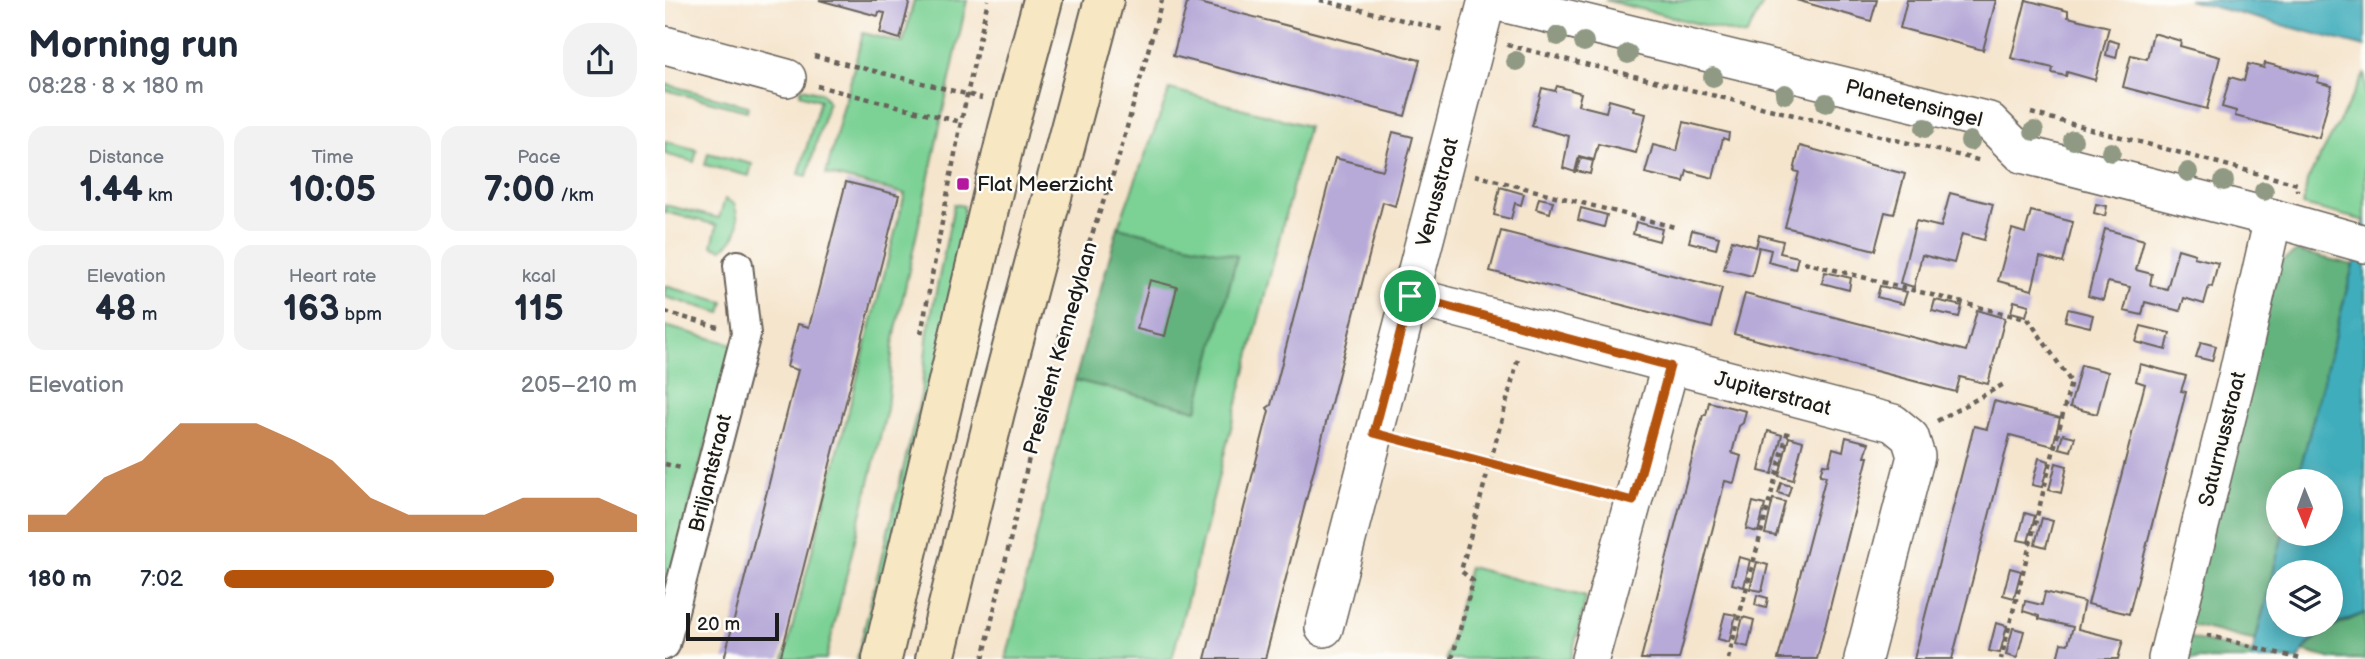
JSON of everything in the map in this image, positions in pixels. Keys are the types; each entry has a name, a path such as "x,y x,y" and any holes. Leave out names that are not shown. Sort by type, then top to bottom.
{"main road":[{"path":"882,659 1008,129 1043,0"},
{"name":"President Kennedylaan","path":"935,659 995,412 1104,0"}],"street":[{"name":"Venusstraat","path":"1324,628 1488,0"},
{"name":"Planetensingel","path":"1488,0 1989,121 2022,154"},
{"path":"665,45 787,78"},
{"path":"2022,154 2351,240"},
{"name":"Saturnusstraat","path":"2167,659 2237,377 2282,220"},
{"name":"Briljantstraat","path":"665,645 670,611 746,334 738,265"},
{"name":"Jupiterstraat","path":"1410,296 1893,423 1910,437"},
{"path":"1590,659 1670,366"},
{"path":"1863,659 1916,456 1910,437"}],"path":[{"path":"986,99 967,94 795,51 787,78 961,122 967,94 988,0"},
{"name":"President Kennedylaan","path":"982,659 1034,436 1070,297 1118,160 1162,0"},
{"path":"1320,0 2007,168 2022,154"},
{"path":"1989,121 2001,106 2297,184 2282,220"},
{"path":"1444,167 1678,228"},
{"path":"1804,261 2029,320 2071,382 2001,659"},
{"path":"665,313 746,334"},
{"path":"1452,659 1473,581 1461,571 1526,328"},
{"path":"1910,437 2004,384"},
{"path":"1728,659 1796,399"},
{"path":"1374,433 1633,501"},
{"path":"2241,643 2301,659"}],"green space":[{"path":"914,0 967,0 893,344 887,409 826,659 784,659 905,194 826,174 863,33 903,43"},
{"path":"1605,0 1765,0 1746,36"},
{"path":"2365,73 2365,221 2303,205 2307,181"},
{"path":"665,84 748,106 747,111 665,90"},
{"path":"802,88 822,93 828,102 807,176 799,174 820,100 800,94"},
{"path":"1170,89 1308,126 1172,659 1006,659 1075,380 1197,410 1237,257 1118,227"},
{"path":"665,141 697,150 694,162 665,154"},
{"path":"708,153 752,164 749,176 705,165"},
{"path":"725,199 734,204 738,224 736,235 722,249 712,246 717,225 665,212 665,205 719,218"},
{"path":"954,204 964,206 960,281 872,659 857,659 921,395 928,331"},
{"path":"1118,227 1237,256 1197,410 1075,380"},
{"path":"2297,251 2353,265 2300,469 2266,469 2266,546 2280,546 2276,560 2266,560 2266,599 2255,641 2187,624 2279,262"},
{"path":"665,286 724,302 721,313 665,297"},
{"path":"665,326 732,344 665,600"},
{"path":"1469,567 1586,597 1571,659 1446,659"},
{"path":"2365,613 2365,659 2333,659 2302,651 2318,637 2343,637 2343,623"},
{"path":"2183,636 2252,653 2251,659 2177,659"}],"water":[{"path":"2188,0 2365,0 2365,47"},
{"path":"2365,220 2365,613 2343,622 2343,560 2276,560 2280,546 2343,546 2343,469 2300,469"},
{"path":"2266,600 2266,637 2317,637 2299,659 2251,659"}],"building":[{"path":"819,0 910,0 900,39 880,33 885,13 879,12 878,16"},
{"path":"1188,0 1420,60 1405,116 1173,56"},
{"path":"1796,0 1877,0 1871,21"},
{"path":"1907,0 1996,0 1983,50 1900,28"},
{"path":"2026,0 2068,11 2068,17 2109,27 2095,80 2067,72 2066,76 2052,73 2053,68 2011,58"},
{"path":"2153,33 2181,41 2180,46 2220,57 2207,109 2123,87 2131,55 2147,59"},
{"path":"2109,40 2119,43 2116,58 2106,55"},
{"path":"2265,63 2319,77 2317,82 2332,86 2319,138 2235,116 2236,111 2222,107 2230,77 2244,81 2248,64 2264,68"},
{"path":"1557,86 1581,93 1578,105 1606,112 1609,100 1634,107 1633,111 1646,114 1636,153 1598,144 1594,160 1579,156 1575,172 1563,168 1569,136 1532,126 1542,88 1555,91"},
{"path":"1684,122 1729,133 1728,140 1723,138 1713,178 1687,171 1684,182 1645,173 1653,145 1677,151"},
{"path":"1393,132 1413,137 1395,206 1383,202 1265,659 1205,659 1269,411 1267,408 1271,405 1335,158 1383,170"},
{"path":"1800,146 1905,174 1894,214 1885,212 1875,250 1785,227 1799,172 1794,171"},
{"path":"1580,158 1593,161 1590,174 1577,171"},
{"path":"846,182 899,195 780,659 724,659 798,370 787,367 798,324 809,327"},
{"path":"1500,187 1524,194 1521,205 1515,203 1511,219 1494,215"},
{"path":"1950,193 1993,204 1984,240 1962,234 1954,263 1922,255 1914,287 1900,283 1916,221 1941,227"},
{"path":"1539,198 1553,201 1550,213 1536,209"},
{"path":"2096,204 2107,206 2105,216 2094,213"},
{"path":"1581,208 1607,215 1604,227 1578,220"},
{"path":"2031,211 2073,222 2063,263 2040,257 2032,290 1998,281 2012,229 2025,233"},
{"path":"1636,222 1662,229 1659,241 1633,234"},
{"path":"2105,229 2144,240 2136,270 2152,274 2150,285 2167,289 2178,249 2195,254 2194,257 2218,263 2204,304 2184,298 2180,311 2145,302 2142,315 2124,311 2130,287 2108,282 2103,300 2088,296"},
{"path":"1692,230 1719,237 1716,249 1689,242"},
{"path":"1501,231 1722,288 1712,328 1490,271"},
{"path":"1759,235 1783,241 1780,253 1798,257 1795,269 1768,262 1771,250 1759,247 1752,276 1724,269 1732,240 1756,247"},
{"path":"1825,272 1851,278 1849,290 1822,283"},
{"path":"1150,280 1177,287 1165,336 1137,329"},
{"path":"1880,286 1907,292 1903,304 1877,297"},
{"path":"1745,294 1966,351 1977,310 2005,318 1988,384 1960,377 1956,392 1734,334"},
{"path":"1935,300 1962,306 1959,317 1932,311"},
{"path":"2014,301 2029,305 2026,316 2011,312"},
{"path":"2068,309 2093,315 2090,327 2065,321"},
{"path":"2141,326 2170,333 2166,350 2136,342"},
{"path":"2201,342 2216,346 2212,361 2196,357"},
{"path":"2140,364 2186,376 2181,391 2186,392 2129,614 2088,604 2145,384 2136,381"},
{"path":"2081,365 2108,372 2097,414 2070,407"},
{"path":"1994,401 2060,418 2053,446 2010,435 1952,659 1914,659 1974,426 1987,429"},
{"path":"1709,402 1746,411 1732,453 1741,456 1734,483 1725,481 1679,659 1641,659 1703,415 1706,415"},
{"path":"1768,431 1782,435 1772,474 1759,471"},
{"path":"2063,434 2075,437 2071,451 2059,448"},
{"path":"1789,437 1803,441 1793,480 1779,476"},
{"path":"1846,437 1869,443 1865,457 1868,457 1817,659 1778,659 1826,476 1820,475 1823,464 1829,465 1833,448 1843,451"},
{"path":"2039,458 2049,461 2042,487 2032,485"},
{"path":"2056,463 2067,466 2061,493 2049,490"},
{"path":"1781,483 1791,486 1788,496 1778,493"},
{"path":"1773,499 1785,502 1776,536 1765,534"},
{"path":"1753,502 1765,505 1758,532 1746,529"},
{"path":"2025,513 2035,516 2028,542 2018,540"},
{"path":"2042,518 2053,521 2046,547 2035,544"},
{"path":"1739,557 1750,560 1744,587 1732,584"},
{"path":"1757,562 1768,565 1762,591 1750,589"},
{"path":"2010,568 2021,571 2014,598 2003,595"},
{"path":"2045,592 2084,602 2078,629 2123,640 2118,659 2057,659 2061,643 2068,644 2073,627 2039,619 2039,616 2023,611 2025,601 2042,605"},
{"path":"1757,595 1768,598 1766,608 1755,605"},
{"path":"1725,613 1736,615 1729,642 1718,639"},
{"path":"1743,617 1754,620 1748,647 1736,644"},
{"path":"1996,623 2007,626 2000,653 1989,651"},
{"path":"2013,628 2024,631 2017,658 2006,655"}],"place":[{"name":"Flat Meerzicht","path":"963,184"}],"route":[{"path":"1410,296 1670,366 1633,501 1374,433 1410,296"}]}
